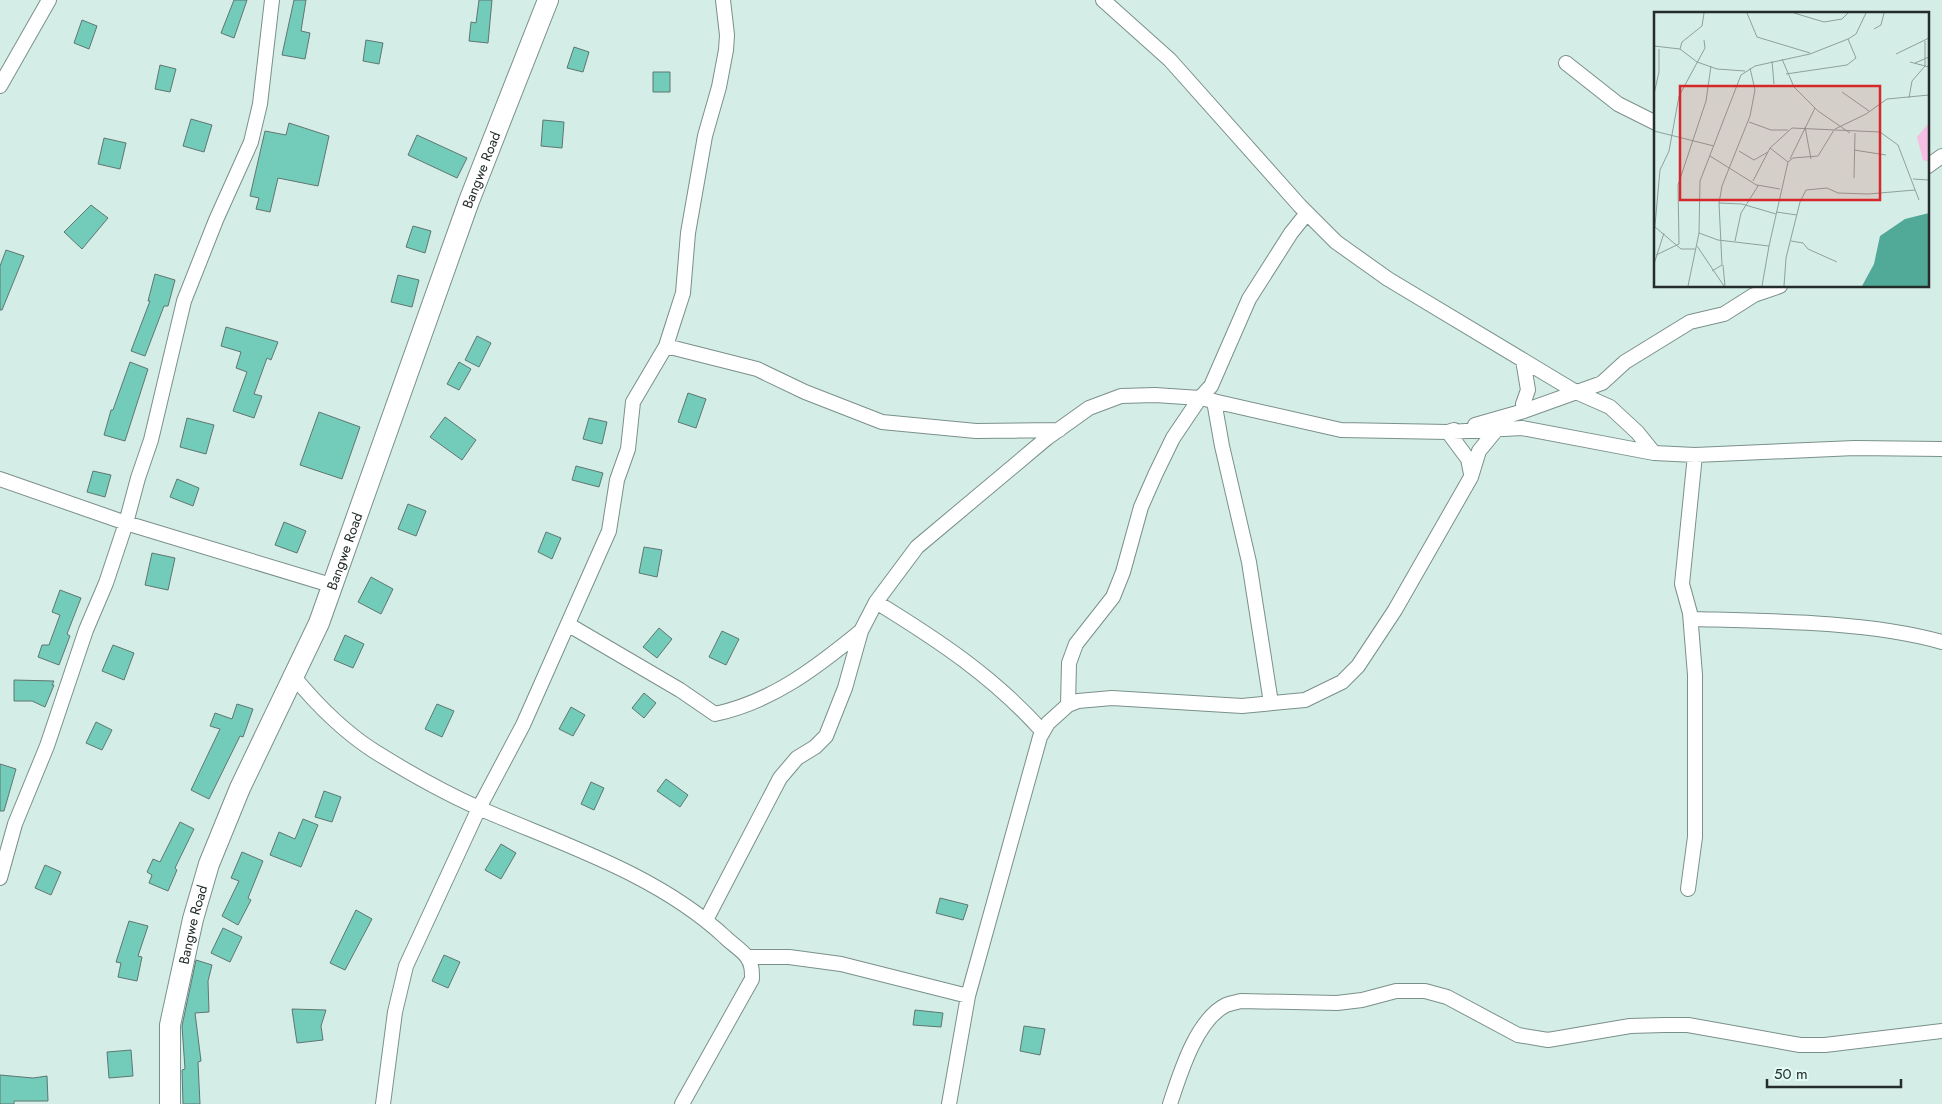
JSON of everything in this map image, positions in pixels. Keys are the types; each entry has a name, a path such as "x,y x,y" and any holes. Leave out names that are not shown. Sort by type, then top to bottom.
{"street":[{"path":"0,86 49,0"},
{"path":"0,878 15,824 47,746 86,630 106,583 126,523 151,440 184,301 216,220 251,142 260,104 272,0"},
{"name":"Bangwe Road","path":"170,1104 170,1025 193,919 209,864 240,788 294,677 334,586 469,201 548,0"},
{"path":"383,1104 395,1012 406,966 479,808 523,725 609,531 617,480 628,449 633,402 666,346 682,293 688,233 701,155 726,50 727,35 723,0"},
{"path":"1103,0 1170,60 1307,214 1336,242 1388,279 1576,392 1610,407 1637,432 1654,453"},
{"path":"1566,63 1618,104 1654,122"},
{"path":"1930,165 1942,156"},
{"path":"1068,705 1069,663 1076,644 1113,597 1123,572 1141,507 1173,438 1200,398 1211,386 1219,370 1230,338 1249,299 1276,256 1307,214"},
{"path":"1448,432 1524,411 1602,383 1625,362 1690,322 1724,314 1754,295 1774,288"},
{"path":"666,346 757,369 805,392 882,422 976,431 1059,430"},
{"path":"1523,360 1528,390 1523,404 1524,411"},
{"path":"706,920 780,778 797,758 815,747 826,736 845,688 861,631 876,602 917,547 983,490 1089,408 1121,396 1155,395 1200,398 1341,430 1448,432 1522,428 1654,453 1695,455 1855,448 1942,449"},
{"path":"1214,401 1222,446 1249,562 1271,703"},
{"path":"949,1104 968,996 1011,836 1043,732 1048,723 1068,705 1097,698 1242,706 1305,700 1342,682 1358,666 1395,610 1471,477 1478,451 1497,429"},
{"path":"1448,432 1468,459 1471,477"},
{"path":"1688,889 1695,836 1695,675 1690,619 1682,584 1695,455"},
{"path":"0,479 126,523 334,586"},
{"path":"876,602 917,627 980,670 1024,711 1043,732"},
{"path":"1690,619 1829,625 1917,635 1942,642"},
{"path":"568,625 680,690 715,714 733,710 779,690 816,668 861,631"},
{"path":"294,677 314,702 352,736 376,752 479,808 651,884 706,920 747,957 752,967 752,979 682,1104"},
{"path":"747,957 790,957 841,964 968,996"},
{"path":"1170,1104 1179,1075 1202,1030 1211,1017 1226,1005 1241,1001 1337,1003 1362,1000 1396,991 1425,991 1447,997 1518,1035 1548,1040 1630,1026 1664,1025 1688,1025 1800,1045 1825,1045 1942,1031"}],"building":[{"path":"234,0 247,0 234,38 221,33"},
{"path":"294,0 306,0 301,31 310,33 305,59 282,55"},
{"path":"479,0 492,0 488,43 469,41 471,22 476,23"},
{"path":"82,20 97,26 89,49 74,43"},
{"path":"366,40 383,43 379,64 363,61"},
{"path":"574,47 589,52 583,72 567,68"},
{"path":"160,65 176,69 170,92 155,89"},
{"path":"653,72 670,72 670,92 653,92"},
{"path":"191,119 212,125 204,152 183,146"},
{"path":"543,120 564,122 562,148 541,146"},
{"path":"289,123 329,136 318,186 278,178 270,212 256,209 259,198 250,196 265,131 286,135"},
{"path":"417,135 467,158 457,178 408,155"},
{"path":"104,138 126,143 120,169 98,164"},
{"path":"91,205 108,218 82,249 64,232"},
{"path":"413,226 431,231 425,253 406,247"},
{"path":"6,250 24,256 2,310 0,310 0,266"},
{"path":"155,274 175,280 168,306 164,306 145,356 131,351 150,301 148,301"},
{"path":"398,275 419,280 412,307 391,302"},
{"path":"226,327 278,342 271,360 267,358 254,394 262,396 254,418 233,411 247,372 236,368 241,352 221,346"},
{"path":"477,336 491,343 479,367 465,360"},
{"path":"130,362 148,369 125,441 104,435 111,410 113,410"},
{"path":"459,362 471,369 459,390 447,384"},
{"path":"688,393 706,399 696,428 678,422"},
{"path":"319,412 360,427 342,479 300,465"},
{"path":"445,417 476,440 462,460 430,437"},
{"path":"187,418 214,425 206,454 180,447"},
{"path":"589,418 607,422 602,444 583,439"},
{"path":"576,466 603,473 599,487 572,480"},
{"path":"93,471 111,475 105,497 87,492"},
{"path":"177,479 199,488 193,506 170,497"},
{"path":"408,504 426,511 416,536 398,529"},
{"path":"284,522 306,531 297,553 275,545"},
{"path":"546,532 561,538 552,559 538,552"},
{"path":"644,547 662,550 657,577 639,573"},
{"path":"152,553 175,558 168,590 145,585"},
{"path":"371,577 393,589 381,614 358,602"},
{"path":"60,590 81,598 67,634 70,636 59,665 38,657 42,645 49,645 60,615 52,612"},
{"path":"659,628 672,639 657,658 643,647"},
{"path":"722,631 739,639 726,665 709,657"},
{"path":"345,635 364,644 353,668 334,660"},
{"path":"113,645 134,653 124,680 102,671"},
{"path":"14,680 54,681 45,707 32,701 14,701"},
{"path":"644,693 656,703 644,718 632,708"},
{"path":"237,704 253,709 243,737 240,736 209,799 191,790 220,729 210,726 215,713 232,719"},
{"path":"437,704 454,711 442,737 425,729"},
{"path":"571,707 585,715 573,736 559,729"},
{"path":"96,722 112,730 102,750 86,743"},
{"path":"0,764 16,769 4,811 0,811"},
{"path":"666,779 688,795 680,807 657,791"},
{"path":"591,782 604,788 594,810 581,804"},
{"path":"324,791 341,797 332,822 315,817"},
{"path":"303,819 318,825 301,867 270,855 279,832 295,839"},
{"path":"180,822 194,829 175,868 177,870 168,891 149,883 152,875 147,872 153,859 160,862"},
{"path":"501,844 516,853 501,879 485,870"},
{"path":"242,852 263,861 248,898 251,900 238,925 222,916 239,881 231,878"},
{"path":"45,865 61,872 51,895 35,888"},
{"path":"940,898 968,905 963,920 936,913"},
{"path":"356,910 372,919 345,970 330,963"},
{"path":"129,921 148,926 138,956 142,957 137,981 118,977 121,963 116,962"},
{"path":"223,928 242,937 230,962 211,953"},
{"path":"444,955 460,962 448,988 432,981"},
{"path":"196,960 212,965 208,981 209,1012 195,1013 201,1061 198,1062 200,1104 183,1104 182,1070 185,1069 182,1026"},
{"path":"292,1009 326,1010 321,1026 323,1040 297,1043"},
{"path":"915,1010 943,1013 941,1027 913,1025"},
{"path":"1024,1026 1045,1029 1040,1055 1020,1051"},
{"path":"131,1050 133,1076 109,1078 107,1052"},
{"path":"0,1075 33,1078 47,1076 48,1101 14,1101 14,1104 0,1104"}]}
